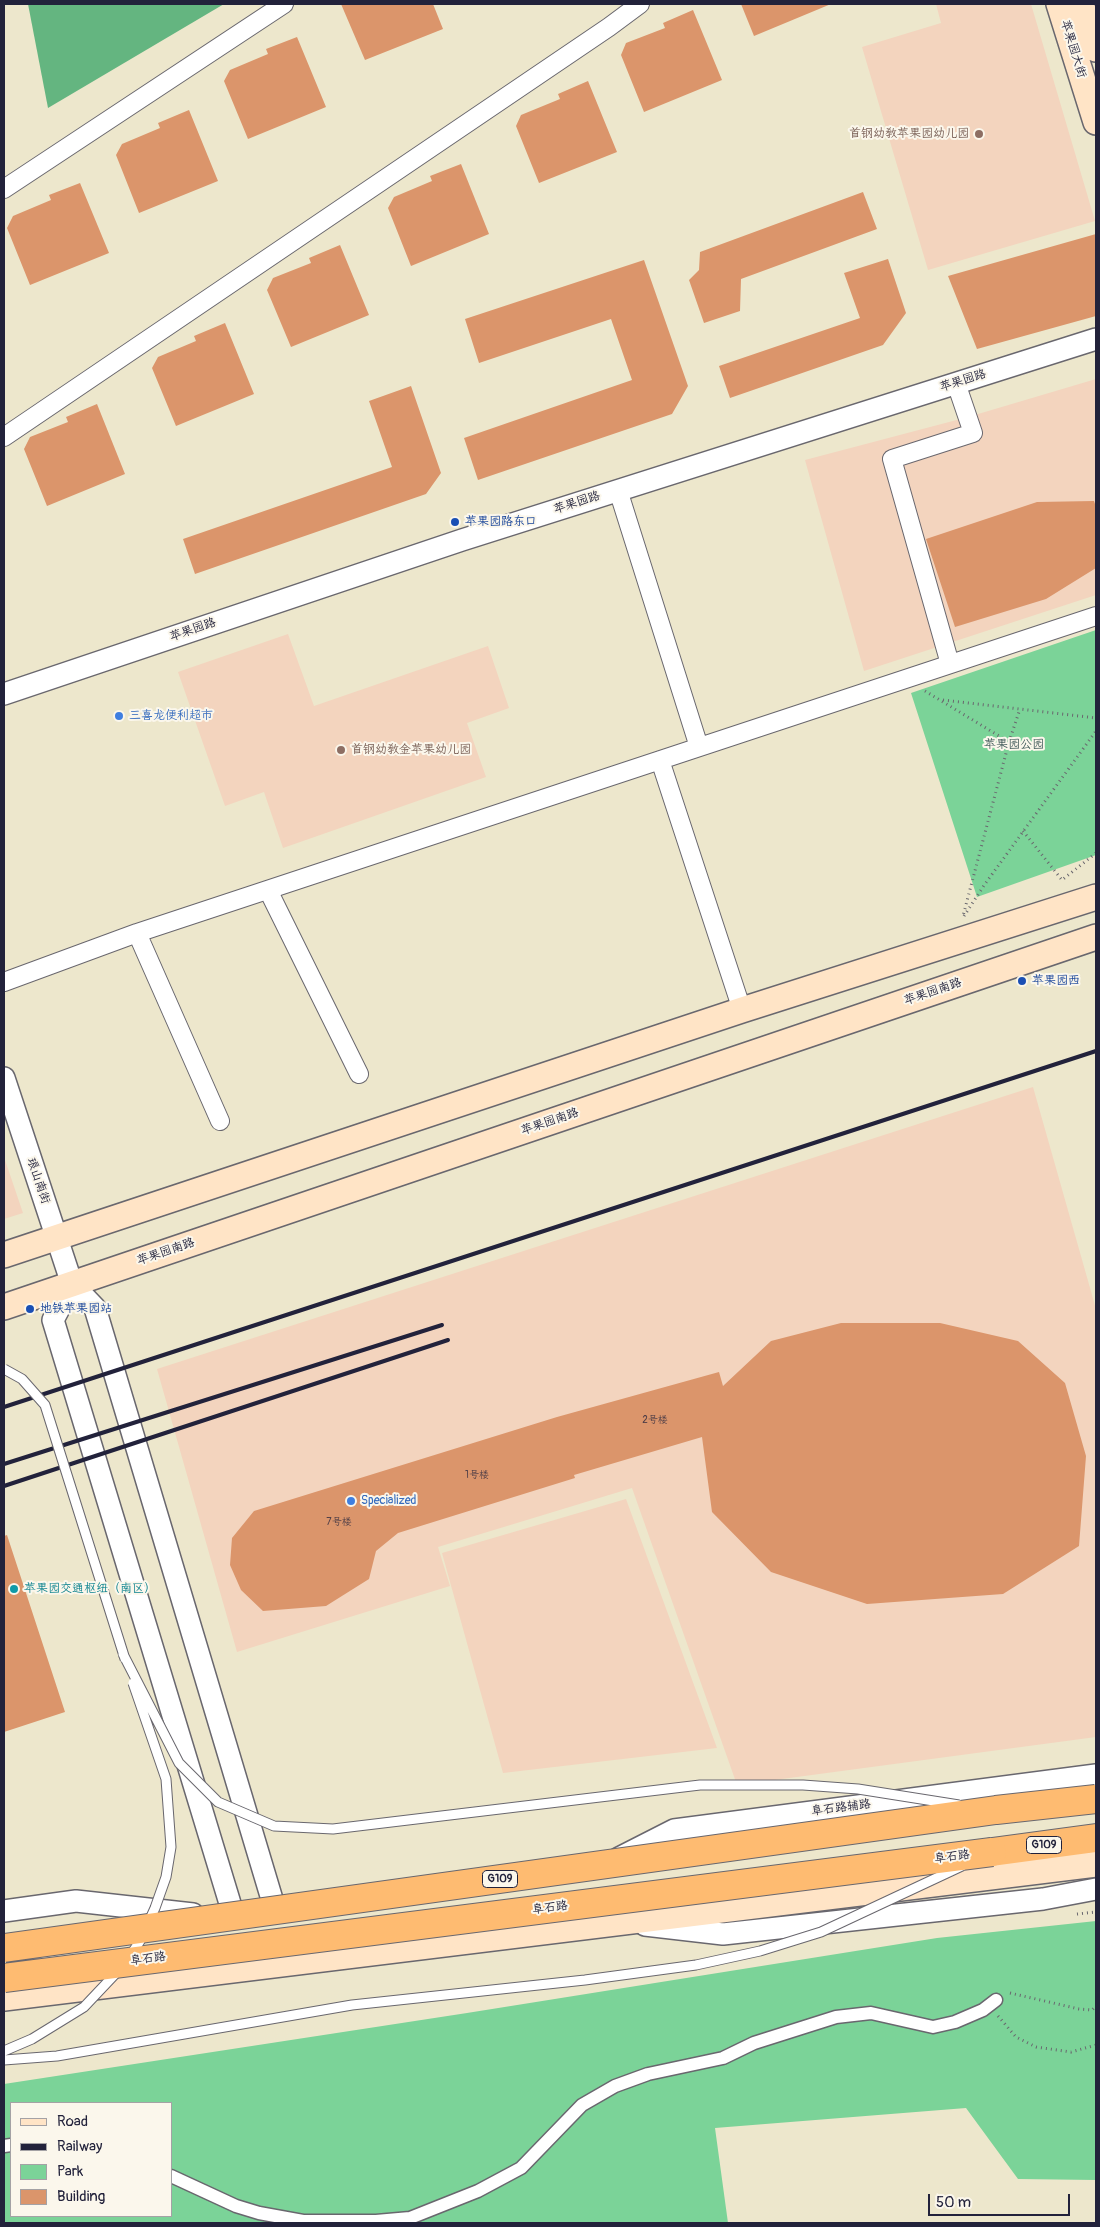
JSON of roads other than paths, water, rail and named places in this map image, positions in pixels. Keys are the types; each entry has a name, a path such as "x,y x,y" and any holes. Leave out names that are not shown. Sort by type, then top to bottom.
{"highway":[{"name":"G109","path":"4,1948 996,1810 1096,1799"},
{"name":"阜石路","path":"4,1978 1096,1838"}],"main road":[{"name":"苹果园大街","path":"1060,4 1096,122"},
{"name":"苹果园大街","path":"1081,4 1096,49"},
{"path":"4,1255 742,1010 1096,897"},
{"name":"苹果园南路","path":"4,1307 1096,938"},
{"path":"4,1938 193,1914 595,1871 977,1825 1096,1784"},
{"name":"阜石路","path":"4,1998 1096,1864"}],"street":[{"path":"4,189 284,4"},
{"path":"4,437 609,27 640,4"},
{"name":"苹果园路","path":"4,694 462,540 1096,339"},
{"path":"950,664 892,459 973,433 956,383"},
{"path":"618,490 699,747"},
{"path":"4,982 136,933 1096,616"},
{"path":"660,760 742,1010"},
{"path":"268,890 359,1074"},
{"path":"136,933 220,1121"},
{"name":"琅山南街","path":"4,1078 72,1284"},
{"path":"232,1910 53,1320 72,1284 95,1308 274,1906"},
{"name":"阜石路辅路","path":"595,1871 674,1830 1096,1775"},
{"path":"617,1922 723,1934 1043,1899 1096,1889"},
{"path":"4,1910 76,1901 193,1914"},
{"path":"172,2176 236,2206 259,2213 304,2221 376,2221 410,2218 478,2191 521,2168 582,2106 615,2086 648,2074 723,2058 754,2043 836,2018 871,2013 933,2027 955,2022 983,2010 996,2000"}],"lane":[{"path":"4,1369 22,1379 45,1405 123,1654 166,1779 171,1847 166,1877 140,1941 119,1970 84,2007 32,2039 4,2050"},
{"path":"123,1654 179,1763 218,1802 274,1826 334,1829 700,1785 803,1784 858,1789 996,1810"},
{"path":"4,2060 57,2056 352,2004 585,1980 696,1965 760,1951 821,1932 992,1852"}],"railway":[{"path":"4,1407 1096,1051"},
{"path":"4,1464 442,1325"},
{"path":"4,1486 448,1340"}],"place":[{"name":"首钢幼教苹果园幼儿园","path":"979,134"},
{"name":"苹果园路东口","path":"455,522"},
{"name":"三喜龙便利超市","path":"119,716"},
{"name":"首钢幼教金苹果幼儿园","path":"341,750"},
{"name":"苹果园西","path":"1022,981"},
{"name":"地铁苹果园站","path":"30,1309"},
{"name":"Specialized","path":"351,1501"},
{"name":"苹果园交通枢纽（南区）","path":"14,1589"}],"park label":[{"name":"苹果园公园","path":"1014,745"}]}
